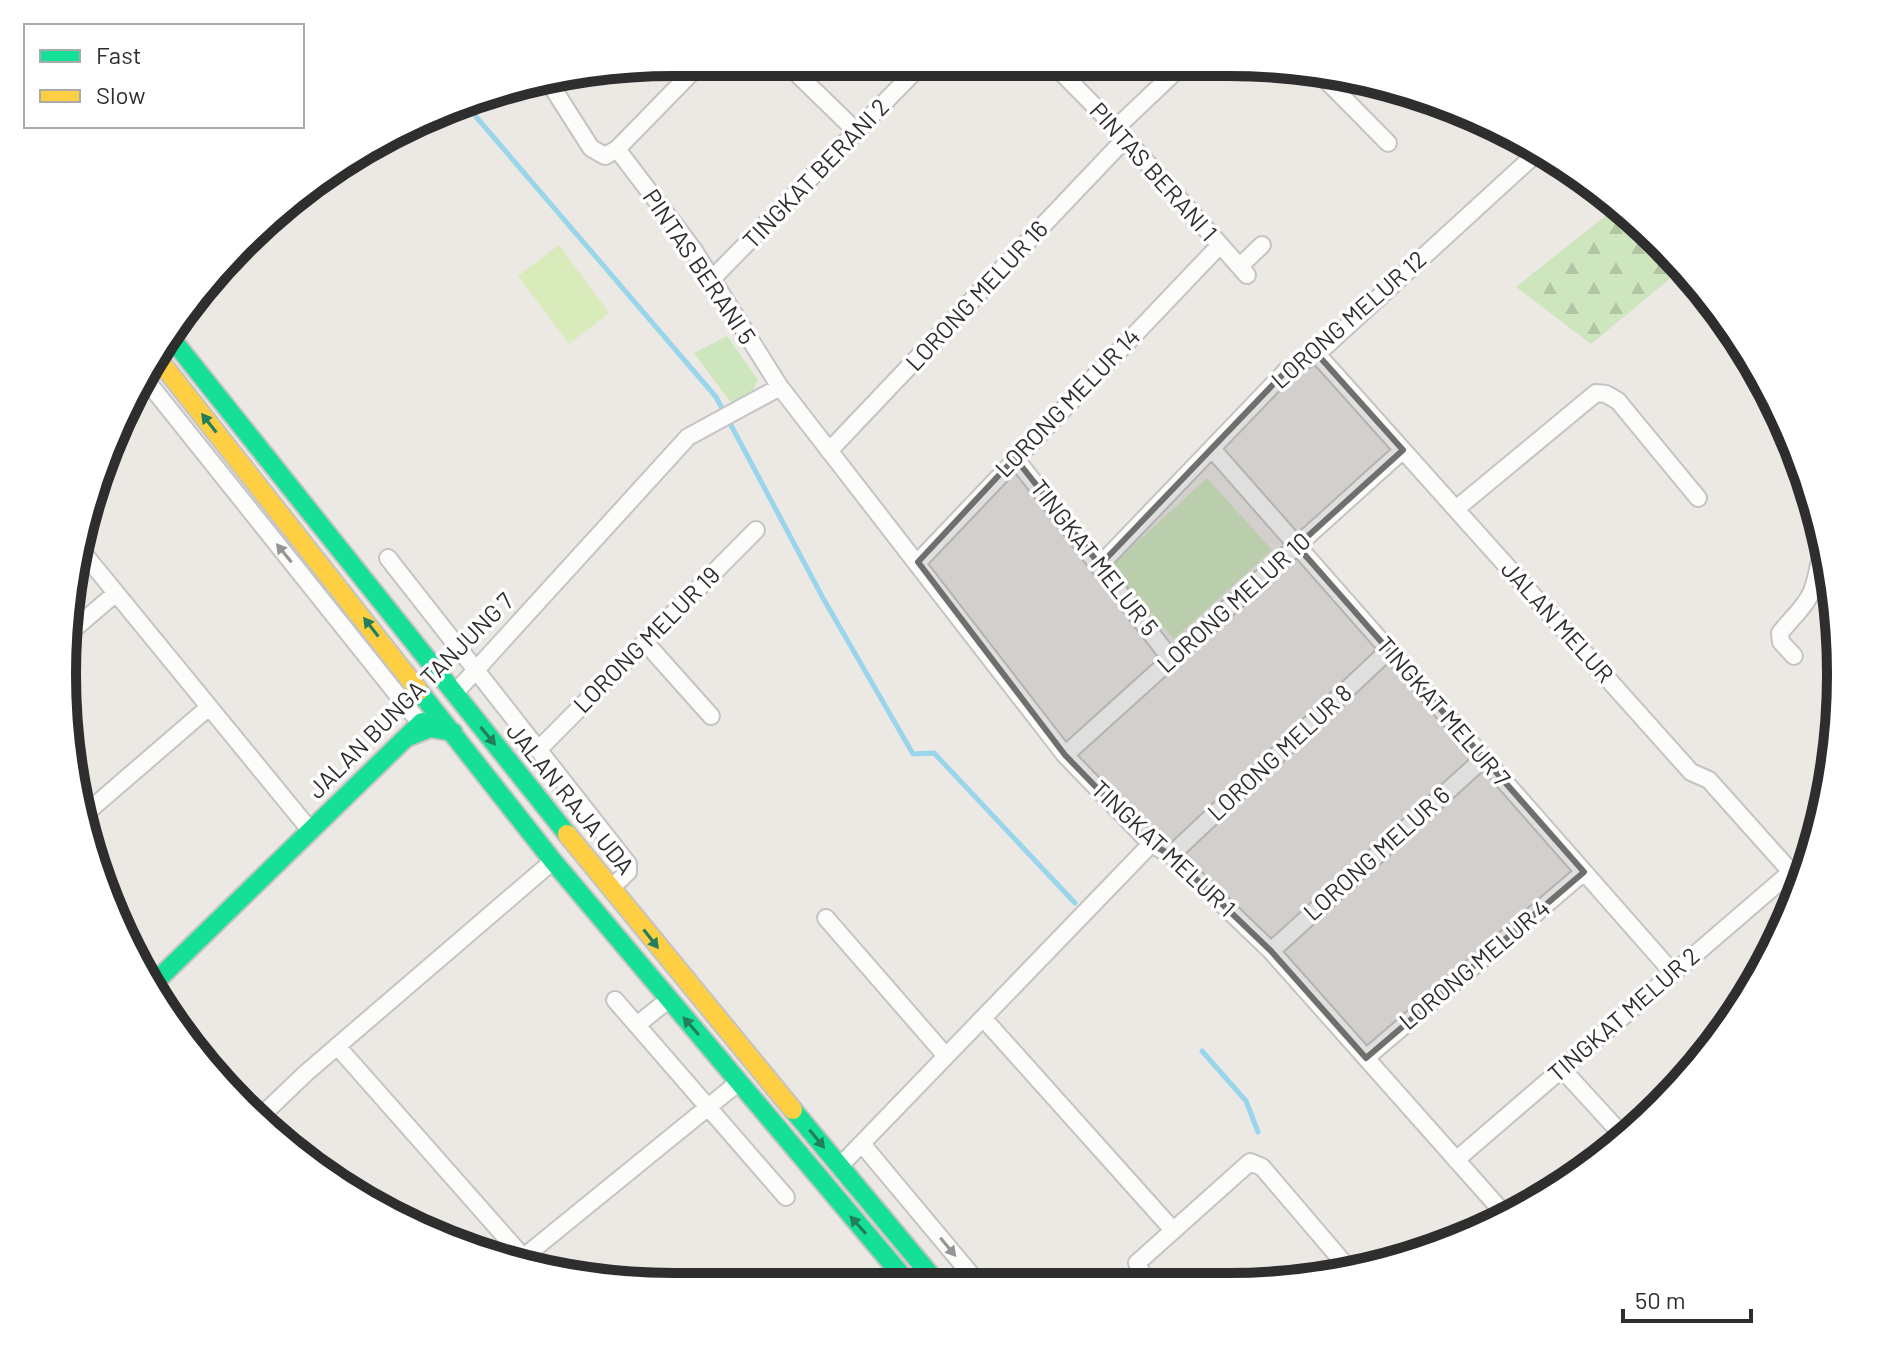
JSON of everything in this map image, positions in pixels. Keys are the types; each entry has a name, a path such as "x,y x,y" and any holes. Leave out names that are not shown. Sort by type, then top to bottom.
{"main road":[{"name":"JALAN RAJA UDA","path":"176,344 611,888 929,1273"},
{"name":"JALAN RAJA UDA","path":"163,365 553,861 900,1273"},
{"path":"405,670 419,663 422,653"},
{"name":"JALAN BUNGA TANJUNG 7","path":"159,978 454,694"},
{"path":"414,730 430,728 453,732"}],"street":[{"path":"611,152 688,76"},
{"path":"799,76 857,132"},
{"name":"TINGKAT BERANI 2","path":"711,280 910,76"},
{"name":"PINTAS BERANI 1","path":"1065,76 1244,271 1262,245"},
{"name":"LORONG MELUR 16","path":"829,451 1172,76"},
{"path":"1331,85 1388,143"},
{"name":"PINTAS BERANI 5","path":"553,89 591,148 611,152 693,249 780,387"},
{"name":"LORONG MELUR 12","path":"1100,565 1287,370 1317,354 1531,158"},
{"name":"LORONG MELUR 14","path":"918,562 1219,246"},
{"name":"JALAN MELUR","path":"1317,354 1691,772 1709,780 1793,873"},
{"path":"150,386 414,730"},
{"name":"TINGKAT MELUR 1","path":"780,387 1065,755 1151,844 1171,855 1271,951 1499,1208"},
{"name":"JALAN BUNGA TANJUNG 7","path":"454,694 688,437 780,387"},
{"path":"1456,509 1596,393 1606,394 1618,401 1698,498"},
{"name":"TINGKAT MELUR 7","path":"1213,450 1673,973"},
{"name":"LORONG MELUR 10","path":"1065,755 1403,450"},
{"name":"TINGKAT MELUR 5","path":"1015,458 1171,659"},
{"name":"LORONG MELUR 19","path":"538,750 756,530"},
{"name":"JALAN RAJA UDA","path":"388,558 628,864 628,872 611,888"},
{"path":"88,559 310,830"},
{"path":"1794,656 1781,642 1780,633 1809,597 1816,581 1816,566"},
{"path":"1816,581 1820,584"},
{"path":"78,626 116,593"},
{"path":"645,642 711,716"},
{"name":"LORONG MELUR 8","path":"1171,855 1389,650"},
{"path":"92,808 209,707"},
{"name":"LORONG MELUR 6","path":"1271,951 1484,758"},
{"path":"839,1167 1151,844"},
{"path":"266,1112 337,1046 553,861"},
{"name":"LORONG MELUR 4","path":"1366,1058 1584,872"},
{"name":"TINGKAT MELUR 2","path":"1456,1160 1673,973 1789,883"},
{"path":"826,918 946,1056"},
{"path":"615,1000 786,1197"},
{"path":"637,1025 668,1000"},
{"path":"983,1018 1172,1229"},
{"path":"337,1046 508,1249"},
{"path":"1562,1069 1617,1129"},
{"path":"528,1255 739,1082"},
{"path":"862,1144 970,1273"},
{"path":"1142,1273 1137,1263 1250,1162 1262,1167 1343,1261"}],"highlighted area":[{"path":"1317,354 1403,450 1297,546 1584,872 1366,1058 1271,951 1171,855 1151,844 1065,755 918,562 1015,458 1100,565 1287,370"}],"green space":[{"path":"1609,213 1652,251 1674,275 1591,344 1516,287"},
{"path":"559,245 609,313 569,344 518,276"},
{"path":"727,336 758,380 753,390 732,404 694,353"},
{"path":"1207,478 1272,550 1174,639 1110,567"}],"waterway":[{"path":"472,112 716,397 823,598 913,754 934,753 1075,903"},
{"path":"1202,1051 1246,1101 1258,1132"}],"traffic: fast":[{"path":"176,344 567,834"},
{"path":"419,691 553,861 900,1273"},
{"path":"159,978 422,722"},
{"path":"408,737 430,728 453,732"},
{"path":"793,1110 929,1273"}],"traffic: slow":[{"path":"163,365 419,691"},
{"path":"567,834 793,1110"}]}
